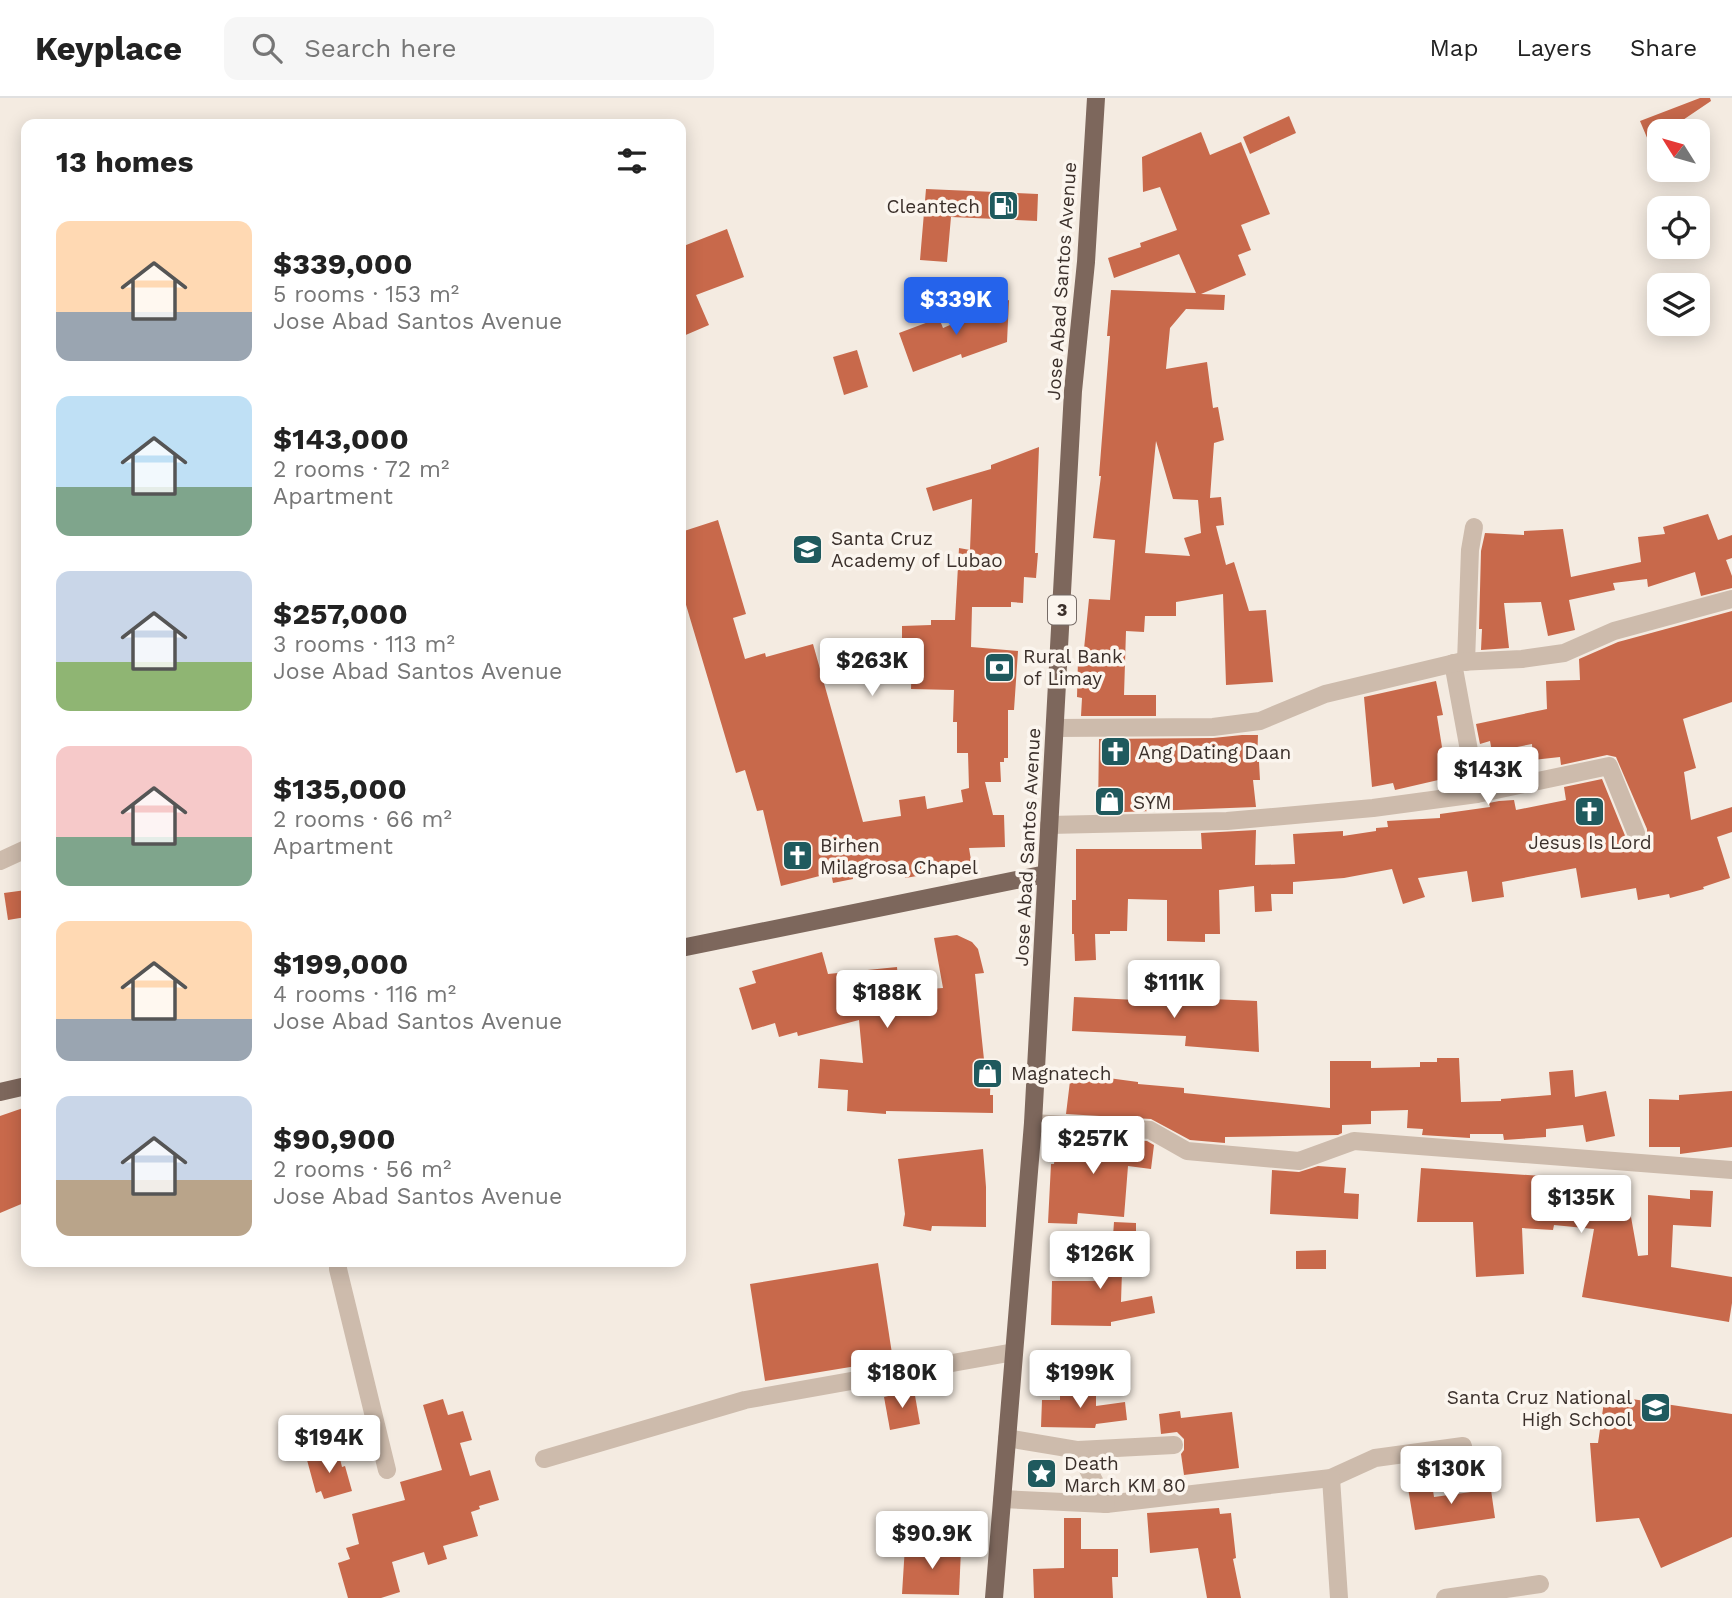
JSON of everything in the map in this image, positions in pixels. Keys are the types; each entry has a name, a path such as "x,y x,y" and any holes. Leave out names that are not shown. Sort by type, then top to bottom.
{"main road":[{"name":"Jose Abad Santos Avenue","path":"994,1598 1033,1123 1073,391 1086,262 1096,98"},
{"path":"686,947 1046,874"},
{"path":"0,1092 21,1087"}],"street":[{"path":"1474,527 1460,662 1477,794"},
{"path":"1055,728 1213,727 1261,721 1325,694 1460,662 1522,659 1564,653 1614,631 1732,599"},
{"path":"1049,825 1227,821 1373,808 1477,794 1609,766 1636,833"},
{"path":"0,861 21,851"},
{"path":"1033,1123 1150,1130 1187,1151 1299,1161 1354,1141 1732,1170"},
{"path":"338,1267 387,1470"},
{"path":"544,1459 745,1400 1014,1352"},
{"path":"1007,1438 1078,1450 1174,1445"},
{"path":"1002,1499 1105,1504 1331,1478 1375,1458 1463,1446"},
{"path":"1078,1450 1105,1504"},
{"path":"1331,1478 1339,1598"},
{"path":"1445,1598 1541,1584"}],"building":[{"path":"1700,98 1710,98 1711,101 1684,119 1647,119 1647,138 1640,121"},
{"path":"1289,116 1296,133 1250,154 1243,137"},
{"path":"1201,132 1210,155 1241,142 1270,214 1241,225 1251,250 1238,255 1246,275 1201,294 1225,295 1224,310 1186,309 1170,328 1166,369 1207,362 1213,408 1218,407 1224,440 1214,443 1210,498 1221,497 1224,525 1216,526 1226,565 1234,562 1249,611 1266,610 1273,682 1226,685 1223,594 1176,602 1176,616 1145,616 1144,632 1126,631 1124,695 1156,695 1156,716 1081,716 1082,698 1077,697 1078,659 1083,659 1089,599 1110,600 1115,540 1093,538 1101,476 1111,290 1196,293 1179,254 1114,278 1108,258 1141,247 1140,243 1177,230 1160,187 1143,192 1142,157","holes":["1156,441 1173,499 1198,500 1201,533 1184,538 1190,556 1145,553"]},
{"path":"926,189 1038,194 1037,221 951,217 947,262 920,260"},
{"path":"727,229 744,277 696,295 709,325 686,335 686,245"},
{"path":"1009,300 1007,342 962,358 961,354 913,372 899,333 939,318 943,328"},
{"path":"857,350 868,387 844,395 833,357"},
{"path":"1039,447 1036,578 1024,577 1023,603 1011,602 1011,607 972,607 971,647 1018,651 1014,710 1008,710 1008,758 1000,762 1001,782 985,782 993,815 1004,815 1005,847 969,848 972,866 948,871 905,878 903,865 887,865 852,872 853,879 833,883 831,873 781,886 763,810 757,811 745,770 736,773 686,605 686,530 718,520 746,614 733,618 745,659 765,653 766,657 813,644 863,822 901,816 899,800 925,796 927,809 963,802 961,790 969,788 968,753 957,753 957,722 953,722 954,690 911,689 912,650 902,650 902,626 931,625 931,620 955,620 959,548 970,550 972,499 933,511 926,488 991,469 991,465"},
{"path":"1708,514 1718,540 1732,535 1732,558 1726,560 1732,576 1732,588 1701,596 1695,572 1648,587 1647,579 1613,583 1615,590 1569,600 1575,630 1548,636 1541,602 1504,603 1509,648 1481,650 1481,551 1485,533 1524,535 1524,531 1563,529 1571,577 1641,562 1638,537 1665,534 1663,527"},
{"path":"1732,611 1732,702 1683,719 1696,768 1684,772 1691,820 1732,807 1732,832 1717,837 1730,878 1703,887 1704,889 1670,898 1669,894 1638,900 1636,888 1581,898 1576,868 1502,882 1504,897 1472,902 1467,871 1418,878 1425,897 1403,904 1392,869 1344,878 1293,882 1293,894 1271,894 1272,911 1255,912 1254,886 1219,890 1220,934 1205,934 1205,942 1167,941 1167,900 1128,899 1127,931 1095,934 1096,960 1075,961 1072,900 1076,900 1076,849 1202,849 1201,833 1256,830 1255,865 1295,864 1293,834 1343,831 1343,836 1376,831 1376,828 1388,827 1387,821 1440,818 1440,814 1490,807 1489,803 1499,801 1514,800 1516,810 1566,800 1564,787 1602,779 1626,838 1634,844 1641,843 1647,835 1647,829 1616,757 1607,755 1561,765 1560,757 1533,760 1532,744 1492,752 1490,741 1480,744 1476,724 1547,709 1546,681 1580,680 1579,659 1618,642"},
{"path":"1436,681 1443,715 1437,716 1447,778 1395,790 1393,783 1372,787 1364,697"},
{"path":"1258,735 1257,762 1260,780 1253,780 1256,807 1098,813 1099,739 1213,738"},
{"path":"21,891 21,918 8,920 4,893"},
{"path":"957,935 972,942 978,949 984,973 975,974 985,1069 991,1069 990,1095 993,1095 993,1113 886,1111 886,1114 847,1111 848,1090 818,1088 820,1059 863,1063 859,1020 798,1036 797,1032 779,1037 775,1023 752,1030 739,988 756,983 752,971 822,952 828,974 897,967 899,991 943,988 934,938"},
{"path":"1074,997 1158,1001 1188,1001 1188,998 1257,1001 1259,1052 1185,1046 1186,1036 1072,1031"},
{"path":"1437,1058 1459,1058 1461,1102 1501,1101 1551,1095 1549,1072 1573,1070 1575,1097 1606,1091 1615,1136 1586,1142 1583,1125 1546,1129 1546,1137 1504,1140 1503,1134 1470,1134 1470,1138 1422,1135 1423,1129 1407,1128 1408,1110 1371,1111 1371,1124 1342,1125 1342,1133 1338,1135 1225,1137 1225,1143 1190,1140 1151,1119 1066,1114 1071,1073 1184,1088 1184,1093 1330,1108 1330,1061 1371,1061 1371,1068 1420,1067 1420,1062 1437,1062"},
{"path":"1732,1091 1732,1147 1680,1154 1680,1147 1649,1147 1649,1099 1679,1100 1679,1095"},
{"path":"21,1109 21,1204 0,1213 0,1116"},
{"path":"1057,1136 1147,1141 1154,1145 1151,1169 1128,1166 1124,1217 1078,1213 1077,1224 1048,1223 1051,1164 1054,1164"},
{"path":"983,1149 986,1227 932,1226 931,1231 903,1226 905,1214 898,1159"},
{"path":"1318,1166 1346,1168 1344,1193 1359,1194 1358,1219 1270,1214 1272,1170 1299,1172"},
{"path":"1421,1168 1558,1177 1558,1180 1569,1181 1569,1185 1626,1189 1638,1256 1648,1255 1648,1195 1690,1199 1690,1190 1713,1191 1711,1227 1673,1225 1671,1267 1732,1277 1729,1322 1582,1297 1594,1229 1554,1225 1553,1230 1522,1228 1524,1274 1476,1277 1473,1222 1417,1222"},
{"path":"1114,1222 1136,1223 1136,1240 1123,1240 1121,1302 1152,1296 1155,1313 1111,1322 1111,1326 1051,1325 1052,1281 1105,1281 1107,1236 1113,1236"},
{"path":"1326,1250 1326,1269 1296,1269 1296,1251"},
{"path":"878,1263 893,1360 765,1381 750,1284"},
{"path":"1060,1386 1096,1388 1096,1406 1125,1402 1127,1420 1096,1424 1095,1428 1041,1427 1042,1400 1060,1400"},
{"path":"914,1390 920,1424 890,1430 884,1397"},
{"path":"1605,1395 1732,1414 1732,1537 1661,1568 1639,1518 1596,1522 1590,1443 1598,1443"},
{"path":"443,1399 448,1415 463,1411 472,1440 460,1443 470,1476 490,1470 499,1500 479,1506 480,1509 471,1512 478,1536 443,1546 447,1559 428,1565 424,1552 392,1562 400,1592 381,1598 348,1598 338,1563 350,1559 346,1548 359,1544 352,1514 405,1500 400,1482 442,1470 423,1405"},
{"path":"1180,1411 1181,1418 1232,1412 1239,1468 1184,1475 1181,1454 1184,1450 1184,1439 1177,1432 1161,1434 1159,1414"},
{"path":"338,1451 352,1491 324,1499 321,1491 316,1493 307,1460"},
{"path":"1487,1479 1495,1518 1415,1530 1408,1488 1432,1484 1434,1497 1471,1492 1470,1482"},
{"path":"1219,1508 1220,1514 1231,1513 1236,1558 1233,1559 1241,1598 1207,1598 1198,1548 1150,1553 1147,1513"},
{"path":"1064,1518 1081,1518 1081,1549 1118,1549 1118,1577 1112,1577 1113,1598 1034,1598 1033,1569 1064,1568"},
{"path":"905,1546 961,1549 959,1595 902,1594"}],"place":[{"name":"Cleantech","path":"1003,206"},
{"name":"Santa Cruz Academy of Lubao","path":"808,549"},
{"name":"Rural Bank of Limay","path":"1000,667"},
{"name":"Ang Dating Daan","path":"1115,752"},
{"name":"SYM","path":"1110,802"},
{"name":"Jesus Is Lord","path":"1590,811"},
{"name":"Birhen Milagrosa Chapel","path":"797,856"},
{"name":"Magnatech","path":"988,1073"},
{"name":"Santa Cruz National High School","path":"1655,1408"},
{"name":"Death March KM 80","path":"1041,1474"}]}
